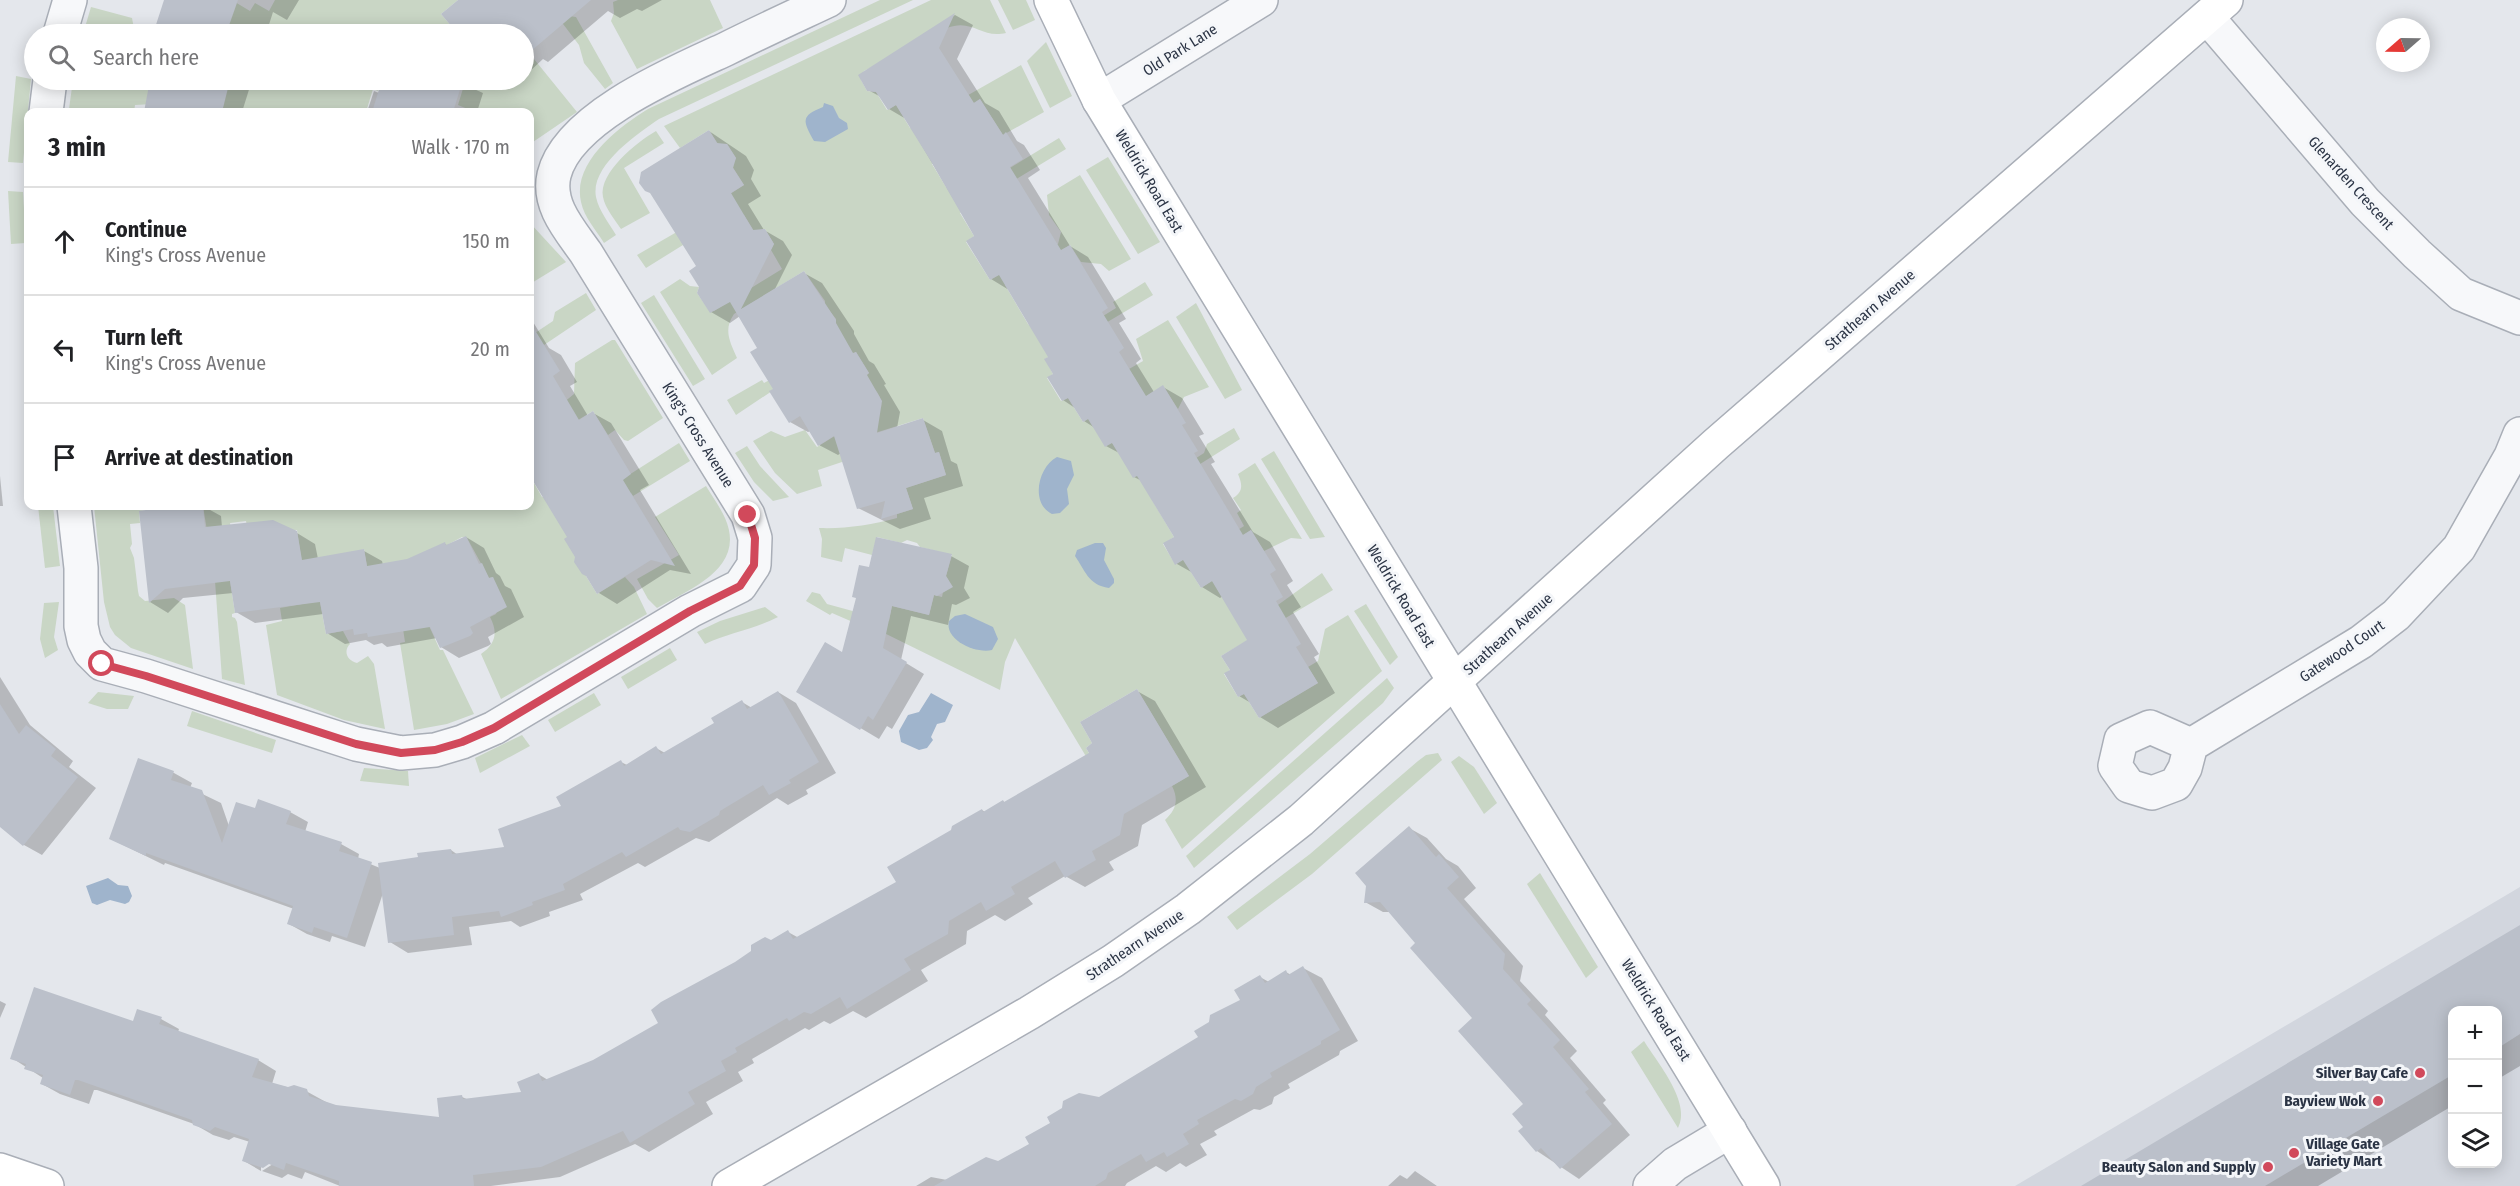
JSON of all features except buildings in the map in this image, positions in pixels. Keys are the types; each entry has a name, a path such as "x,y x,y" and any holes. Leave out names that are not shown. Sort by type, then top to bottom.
{"street":[{"path":"63,24 70,0"},
{"name":"King's Cross Avenue","path":"74,510 81,568 81,626 90,652 102,664 356,744 401,753 435,750 462,742 494,728 690,611 740,586 754,565 755,538 748,515 586,253 564,222 554,199 554,176 561,159 574,140 621,102 652,84 829,0"},
{"name":"Weldrick Road East","path":"1051,0 1099,100 1762,1186"},
{"name":"Old Park Lane","path":"1099,100 1261,0"},
{"name":"Glenarden Crescent","path":"2216,9 2365,202 2461,294 2520,318"},
{"name":"Strathearn Avenue","path":"729,1186 1029,1013 1113,961 1188,909 1300,820 1716,444 2216,9"},
{"path":"46,108 49,90"},
{"name":"Gatewood Court","path":"2191,745 2361,642 2396,615 2458,548 2511,456 2520,434"},
{"path":"1650,1186 1675,1164 1730,1131"},
{"path":"0,1170 47,1186"}],"shaded area":[{"path":"2520,887 2520,1186 2015,1186"}],"green space":[{"path":"275,0 458,0 441,14 450,24 229,24 235,2 250,11 255,3 269,11"},
{"path":"618,0 710,0 723,28 637,69 611,21 614,13 613,2"},
{"path":"880,0 913,0 659,119 628,142 607,163 596,185 599,207 616,235 604,243 585,213 581,202 580,187 591,160 612,136 648,109"},
{"path":"931,0 990,0 1006,33 990,33 964,25 947,28 864,71 861,80 867,91 876,92 887,110 896,105 910,128 1021,65 1044,112 1003,135 980,99 922,136 937,160 932,164 946,187 961,198 1059,138 1066,149 960,213 974,236 966,242 990,280 1000,274 1003,278 1058,244 1061,232 1049,215 1047,195 1080,175 1131,259 1109,271 1101,264 1081,262 1070,245 1005,285 1028,324 1056,345 1116,308 1113,302 1145,282 1153,295 1045,359 1053,374 1047,378 1061,401 1068,398 1083,422 1140,387 1129,369 1143,361 1136,339 1168,320 1209,387 1184,397 1178,409 1163,386 1112,417 1112,443 1149,468 1167,491 1152,500 1174,537 1163,544 1175,564 1186,558 1189,561 1244,526 1237,513 1241,510 1233,498 1239,493 1241,487 1238,474 1255,463 1302,539 1291,538 1264,551 1251,530 1189,569 1201,588 1212,581 1260,618 1322,573 1333,590 1221,656 1230,670 1224,674 1238,697 1244,694 1259,718 1318,683 1308,667 1318,661 1325,629 1348,615 1382,671 1182,849 1165,820 1175,804 1172,786 1189,776 1137,689 1080,722 1092,743 1086,748 1111,791 1108,793 1015,638 1005,662 1000,690 882,632 832,613 830,615 806,601 812,592 820,594 827,604 889,621 892,606 929,615 934,595 942,597 943,592 947,590 949,581 946,576 952,555 920,547 917,543 907,540 901,543 877,537 872,555 845,548 842,562 821,557 822,539 819,528 858,526 897,518 897,514 913,509 906,488 946,475 939,452 935,453 923,418 846,442 851,459 818,470 822,486 797,494 775,473 753,441 771,431 785,437 805,430 817,447 881,407 878,394 861,378 869,373 856,352 839,362 799,373 736,415 727,400 762,380 764,383 797,365 836,323 825,301 804,271 734,314 728,331 737,358 712,375 660,292 680,279 690,286 699,287 697,293 708,309 714,311 782,269 771,250 774,244 765,229 754,231 744,215 683,245 646,268 637,255 675,233 702,212 744,185 732,166 736,158 727,144 718,144 709,130 680,148 664,126"},
{"path":"998,0 1026,0 1035,20 1013,30"},
{"path":"91,7 132,18 133,24 86,24"},
{"path":"569,16 576,17 613,83 605,89 584,63 579,45 560,20"},
{"path":"1046,42 1072,96 1050,108 1027,61"},
{"path":"534,59 577,112 534,141 534,108 465,108 458,105 463,90 534,90"},
{"path":"16,76 24,78 24,90 30,90 28,108 24,108 23,163 8,162"},
{"path":"72,90 373,90 367,108 223,108 224,100 135,105 135,108 69,108"},
{"path":"656,131 664,143 624,168 650,213 621,229 606,205 603,188 613,168 621,159 639,142"},
{"path":"1108,157 1160,242 1138,254 1086,170"},
{"path":"8,191 23,192 24,243 11,244"},
{"path":"534,227 566,262 534,282"},
{"path":"586,293 596,310 544,345 534,337 534,334 553,321 555,312"},
{"path":"654,295 705,379 693,386 641,303"},
{"path":"1196,303 1242,390 1225,399 1176,317"},
{"path":"615,340 663,418 628,441 624,440 615,430 608,435 593,411 534,447 534,436 543,430 563,403 574,394 575,363"},
{"path":"1234,428 1240,439 1197,466 1187,464 1204,453 1207,444"},
{"path":"679,443 690,461 633,496 631,493 586,576 597,594 625,577 634,587 647,614 501,699 481,654 493,642 495,633 490,617 497,611 493,577 489,578 467,538 462,537 449,544 425,617 474,714 447,724 414,730 400,643 405,642 401,616 367,566 364,549 315,576 326,634 343,631 350,644 347,650 349,658 357,663 368,656 374,664 385,729 344,720 277,695 266,625 282,621 280,608 308,603 297,530 279,533 247,526 246,521 230,523 236,560 227,562 235,613 232,617 237,622 245,685 222,679 215,581 204,510 534,510 534,483 542,497 549,494 588,501"},
{"path":"747,446 760,466 789,497 773,501 754,482 735,453"},
{"path":"1274,451 1325,537 1310,539 1261,459"},
{"path":"706,486 725,518 730,535 728,550 722,563 712,574 685,593 657,608 648,599 637,579 679,555 655,517"},
{"path":"38,510 53,510 60,566 45,568"},
{"path":"94,510 146,510 139,511 140,523 130,524 132,544 130,548 134,558 139,596 145,601 174,598 185,605 193,669 131,648 115,635 110,627 104,602"},
{"path":"59,602 54,637 58,650 45,658 40,639 44,603"},
{"path":"1366,604 1398,657 1390,665 1354,611"},
{"path":"765,607 778,617 705,644 697,632 720,621"},
{"path":"670,648 677,660 628,689 621,677"},
{"path":"1387,678 1394,688 1383,703 1194,868 1186,856"},
{"path":"98,692 134,696 128,709 107,709 88,703"},
{"path":"594,693 601,705 555,732 548,720"},
{"path":"192,711 276,740 272,753 187,726"},
{"path":"522,735 530,746 480,773 475,758"},
{"path":"1438,753 1442,760 1312,874 1237,930 1227,917 1310,854 1418,761 1426,755"},
{"path":"1459,756 1474,767 1497,803 1484,814 1451,762"},
{"path":"364,768 408,771 409,786 360,781"},
{"path":"1540,873 1598,967 1586,978 1527,884"},
{"path":"1644,1041 1677,1095 1681,1118 1678,1128 1631,1052"}],"water":[{"path":"824,103 833,106 839,118 847,123 848,129 825,142 814,141 806,124 807,116 823,107"},
{"path":"1057,457 1071,461 1074,475 1067,489 1069,504 1060,513 1052,514 1041,502 1039,485 1045,469"},
{"path":"1095,543 1103,543 1106,548 1104,560 1114,579 1114,583 1109,588 1096,584 1075,556 1077,550"},
{"path":"965,614 993,627 998,639 992,650 970,648 956,640 951,634 949,621 955,616"},
{"path":"931,693 953,705 945,722 937,724 931,737 933,740 927,748 919,750 901,742 899,731 908,715 919,712"},
{"path":"108,878 118,885 128,886 132,896 129,902 125,904 110,900 97,905 92,903 86,886"}],"place":[{"name":"Silver Bay Cafe","path":"2420,1073"},
{"name":"Bayview Wok","path":"2378,1101"},
{"name":"Village Gate Variety Mart","path":"2294,1153"},
{"name":"Beauty Salon and Supply","path":"2268,1167"}],"route":[{"path":"102,664 356,744 401,753 435,750 462,742 494,728 690,611 740,586 754,565 755,538 748,515"}]}
